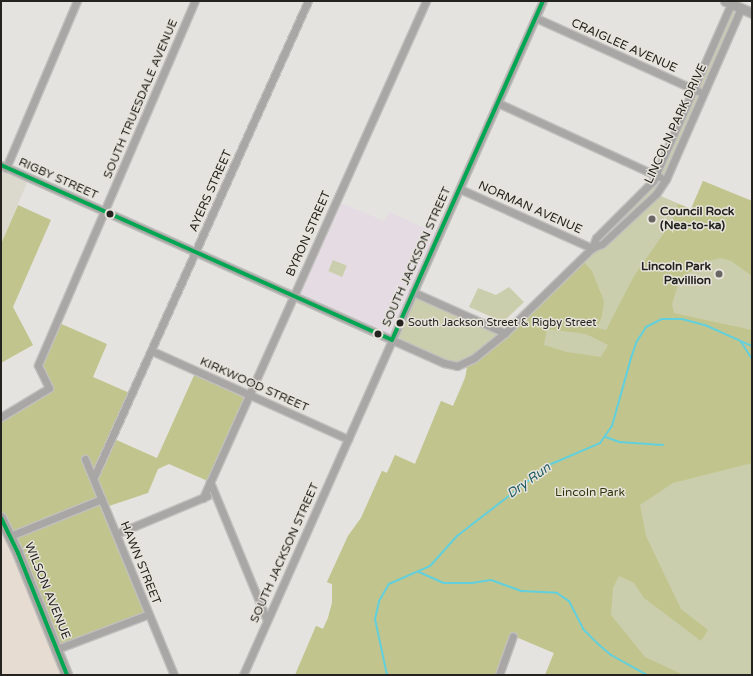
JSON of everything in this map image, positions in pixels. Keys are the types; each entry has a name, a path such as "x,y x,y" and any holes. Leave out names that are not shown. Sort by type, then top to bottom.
{"main road":[{"name":"WILSON AVENUE","path":"1,518 10,536 67,675"}],"street":[{"path":"4,166 77,1"},
{"name":"SOUTH TRUESDALE AVENUE","path":"1,417 49,388 38,369 41,360 195,1"},
{"name":"AYERS STREET","path":"94,477 152,351 308,1"},
{"name":"BYRON STREET","path":"203,498 426,1"},
{"name":"SOUTH JACKSON STREET","path":"243,675 543,1"},
{"path":"728,2 752,13"},
{"name":"LINCOLN PARK DRIVE","path":"592,248 596,238 648,189 656,175 694,90 728,2"},
{"name":"LINCOLN PARK DRIVE","path":"458,366 474,358 505,333 592,248 602,244 644,207 666,179 741,8"},
{"name":"CRAIGLEE AVENUE","path":"536,18 703,94"},
{"path":"498,103 666,179"},
{"name":"RIGBY STREET","path":"4,166 444,363 458,366"},
{"name":"NORMAN AVENUE","path":"460,189 592,248"},
{"path":"413,292 505,333"},
{"name":"KIRKWOOD STREET","path":"152,351 348,439"},
{"name":"HAWN STREET","path":"85,459 94,477 174,675"},
{"path":"210,482 267,620"},
{"path":"116,534 215,493"},
{"path":"10,536 102,499"},
{"path":"57,650 149,614"},
{"path":"499,675 513,636"}],"shaded area":[{"path":"1,165 29,178 1,244"},
{"path":"336,201 384,221 389,212 439,234 392,340 294,296"},
{"path":"1,518 67,675 1,675"}],"green space":[{"name":"Lincoln Park","path":"731,4 741,8 656,194 691,209 703,181 752,201 752,675 545,675 554,653 514,636 295,675 316,626 323,629 328,618 332,603 332,584 327,582 348,536 361,518 382,471 387,473 395,455 415,464 441,401 453,406 468,370 468,361 457,366 392,340 413,292 505,333 592,248 596,238 648,189"},
{"name":"Lincoln Park","path":"703,181 752,201 752,276 731,261 721,258 704,262 687,274 678,285 672,304 674,313 752,330 752,463 673,483 640,505 646,536 681,609 708,630 701,641 644,598 634,583 619,576 613,588 611,615 645,657 684,675 545,675 554,653 514,636 499,675 295,675 316,626 323,629 328,618 332,603 332,584 327,582 348,536 361,518 382,471 387,473 395,455 415,464 441,401 453,406 465,379 468,361 581,259 592,271 604,301 602,316 597,328 606,330 634,276 671,223 678,204 691,209","holes":["547,329 586,334 608,345 601,357 567,352 544,345"]},
{"path":"18,205 51,220 13,307 33,345 1,363 1,244"},
{"path":"333,260 347,266 342,277 328,271"},
{"path":"509,287 524,302 503,322 469,307 478,288 496,295"},
{"path":"57,322 107,344 93,377 132,394 112,438 157,458 196,371 249,395 210,482 169,464 158,469 148,493 106,507 149,614 57,649 1,518 1,417 49,388 39,369"}],"waterway":[{"name":"Dry Run","path":"387,675 375,619 379,601 389,584 430,566 457,536 549,465 600,443 612,426 631,358 637,341 646,327 662,319 682,319 705,325 752,346"},
{"path":"741,342 752,359"},
{"path":"606,437 619,442 663,445"},
{"path":"419,572 444,583 472,583 491,580 522,591 557,593 569,601 583,629 598,644 611,655 647,675"}],"transit line":[{"path":"392,340 543,1"},
{"path":"1,165 392,340"},
{"path":"1,518 18,553 67,675"}],"place":[{"name":"Council Rock (Nea-to-ka)","path":"652,219"},
{"name":"Lincoln Park Pavillion","path":"719,274"},
{"name":"South Jackson Street & Rigby Street","path":"400,323"}]}
